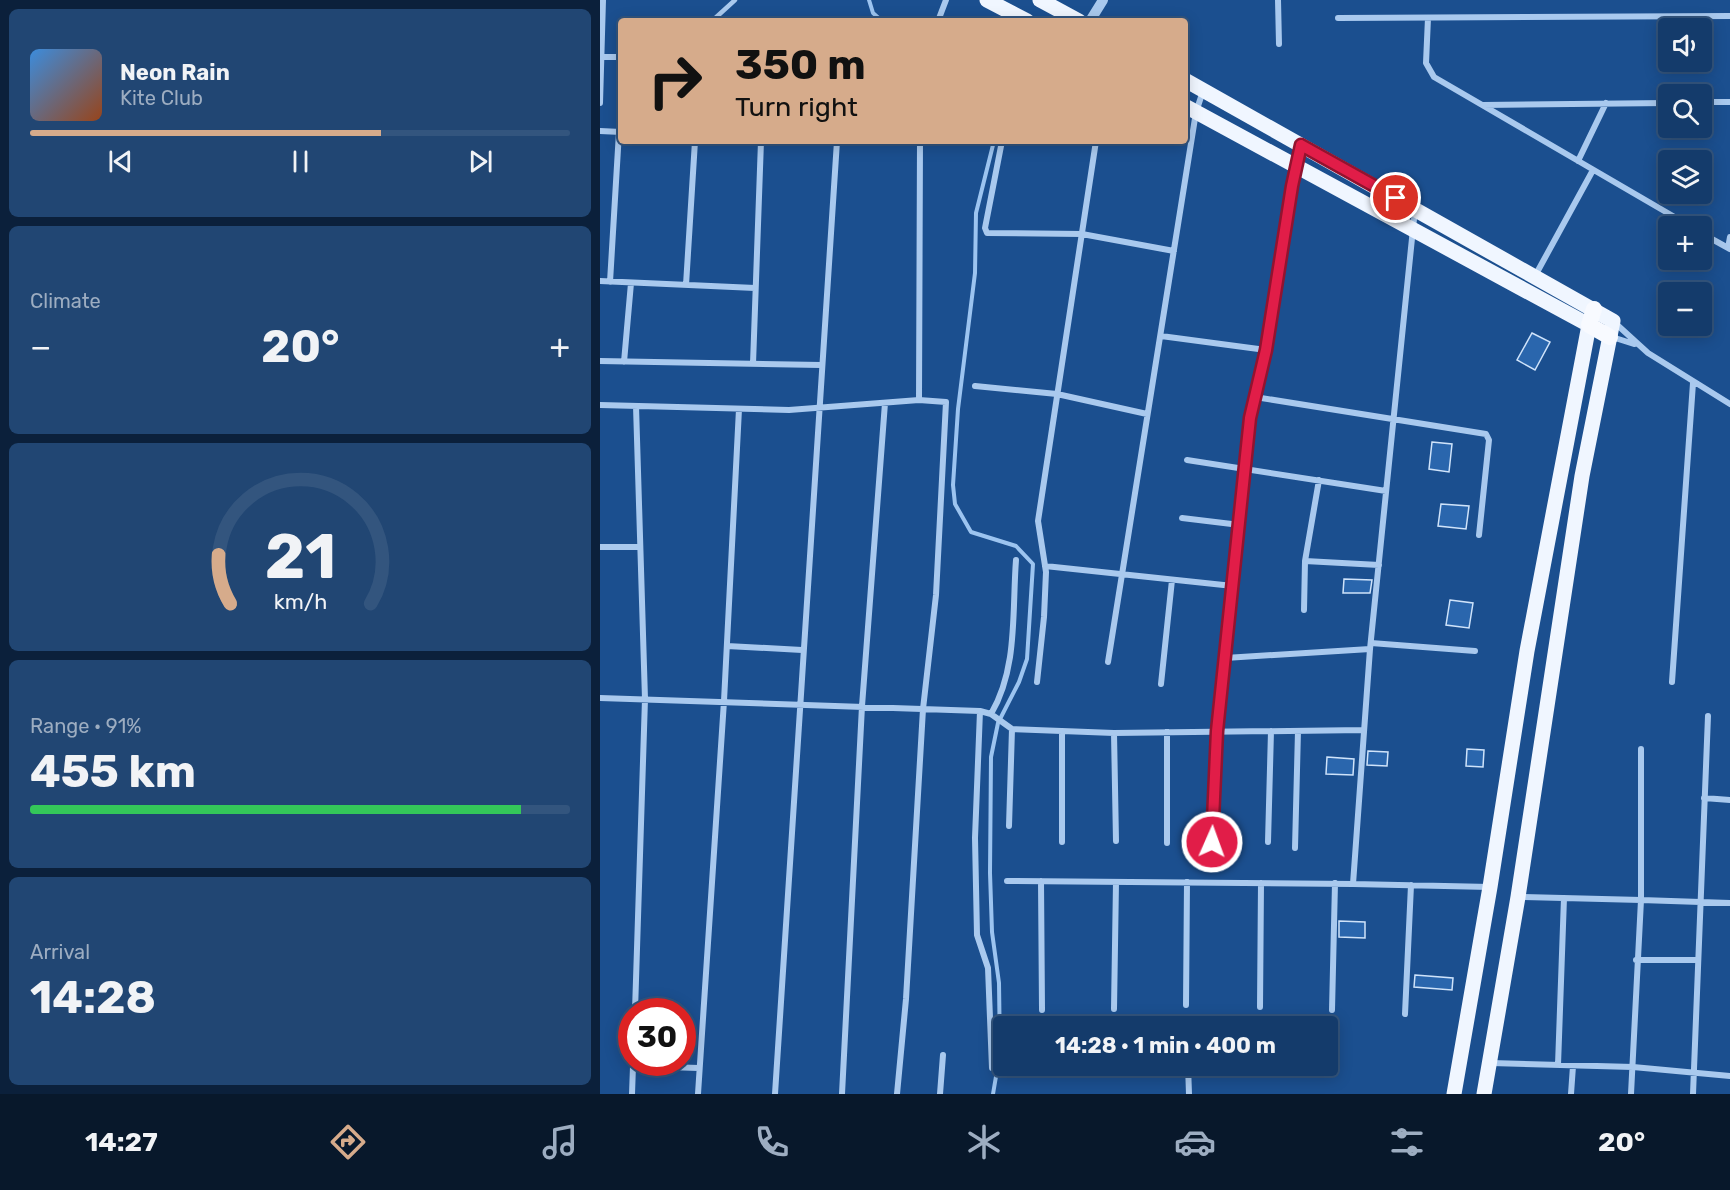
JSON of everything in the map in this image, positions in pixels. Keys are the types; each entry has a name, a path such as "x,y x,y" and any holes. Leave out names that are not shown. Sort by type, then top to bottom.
{"highway":[{"path":"1594,309 1589,325 1611,329"}],"main road":[{"path":"987,0 1021,18"},
{"path":"1040,0 1073,18"},
{"path":"1188,82 1594,309 1611,329 1582,476 1518,897 1484,1094"},
{"path":"1191,109 1589,325 1527,651 1490,887 1454,1094"}],"street":[{"path":"600,103 603,0"},
{"path":"939,18 946,0"},
{"path":"1092,18 1103,0"},
{"path":"1278,0 1279,44"},
{"path":"1338,18 1730,16"},
{"path":"1428,18 1428,70 1434,77 1673,216"},
{"path":"601,57 618,57"},
{"path":"1188,134 1191,109 1204,91"},
{"path":"1712,102 1730,102"},
{"path":"1578,161 1606,103"},
{"path":"1482,105 1658,103"},
{"path":"600,131 618,132"},
{"path":"610,282 619,144"},
{"path":"686,285 694,144"},
{"path":"753,364 761,144"},
{"path":"776,1094 820,365 837,144"},
{"path":"919,400 920,144"},
{"path":"1001,144 986,231 1082,234 1174,251"},
{"path":"1036,682 1044,617 1045,566 1038,521 1096,144"},
{"path":"1108,662 1120,574 1174,251 1187,144"},
{"path":"1212,842 1217,731 1250,418 1266,350 1295,166 1301,145"},
{"path":"1535,276 1593,170"},
{"path":"1353,884 1371,646 1415,209"},
{"path":"1712,238 1729,248 1730,237"},
{"path":"600,281 755,288"},
{"path":"624,362 631,283"},
{"path":"1611,329 1638,345"},
{"path":"1611,329 1693,383 1730,404"},
{"path":"1161,336 1266,350"},
{"path":"600,361 820,365"},
{"path":"1672,682 1693,383"},
{"path":"975,386 1057,394 1147,414"},
{"path":"1255,397 1393,417 1486,434 1488,437 1479,535"},
{"path":"600,405 739,409 819,408 919,400 943,401 946,405 936,595 923,709 906,999 897,1094"},
{"path":"842,1094 862,706 885,403"},
{"path":"635,998 645,699 636,406"},
{"path":"698,1094 724,701 739,409"},
{"path":"1187,460 1386,491"},
{"path":"1304,610 1305,561 1319,480"},
{"path":"1182,518 1240,525"},
{"path":"600,547 640,547"},
{"path":"993,716 1009,666 1016,560"},
{"path":"1305,561 1379,565"},
{"path":"1045,566 1233,586"},
{"path":"1161,684 1172,580"},
{"path":"727,646 802,650"},
{"path":"1225,658 1371,646 1475,651"},
{"path":"600,698 799,703 980,711 993,716 1012,729 1114,733 1364,730"},
{"path":"980,711 975,838 978,935 988,968 992,1068"},
{"path":"1693,1094 1708,716"},
{"path":"1009,826 1012,729"},
{"path":"1062,731 1062,842"},
{"path":"1268,842 1271,731"},
{"path":"1295,848 1298,731"},
{"path":"1167,732 1167,843"},
{"path":"1114,733 1116,841"},
{"path":"1631,1094 1636,960 1641,900 1641,748"},
{"path":"1704,798 1730,800"},
{"path":"1007,881 1490,887"},
{"path":"1041,881 1042,1011"},
{"path":"1114,1009 1116,882"},
{"path":"1186,1005 1187,882"},
{"path":"1260,1007 1261,883"},
{"path":"1332,1011 1335,884"},
{"path":"1405,1014 1411,885"},
{"path":"1518,897 1730,903"},
{"path":"1558,1065 1564,898"},
{"path":"1636,960 1698,960"},
{"path":"940,1094 943,1055"},
{"path":"1489,1063 1633,1068 1730,1076"},
{"path":"1571,1094 1573,1066"},
{"path":"632,1094 633,1076"},
{"path":"1188,1076 1189,1094"}],"lane":[{"path":"715,18 735,0"}],"building":[{"path":"1532,333 1550,342 1535,370 1517,360"},
{"path":"1432,442 1452,444 1449,472 1429,469"},
{"path":"1441,504 1469,506 1466,529 1438,526"},
{"path":"1344,579 1372,580 1370,593 1343,593"},
{"path":"1450,600 1473,603 1469,628 1446,625"},
{"path":"1467,749 1484,750 1483,767 1466,766"},
{"path":"1368,751 1388,752 1387,766 1367,765"},
{"path":"1327,757 1354,759 1353,775 1326,774"},
{"path":"1339,921 1365,922 1365,938 1339,937"},
{"path":"1415,975 1453,978 1452,990 1414,987"}],"waterway":[{"path":"869,0 873,13 879,18"},
{"path":"993,144 976,213 975,273 958,409 953,485 955,504 971,532 1016,546 1033,564 1027,659 1019,682 998,723 991,757 990,873 992,932 999,983 1000,1053 993,1094"}],"route":[{"path":"1212,842 1217,731 1246,469 1247,438 1266,350 1295,166 1301,145 1396,198"}]}
